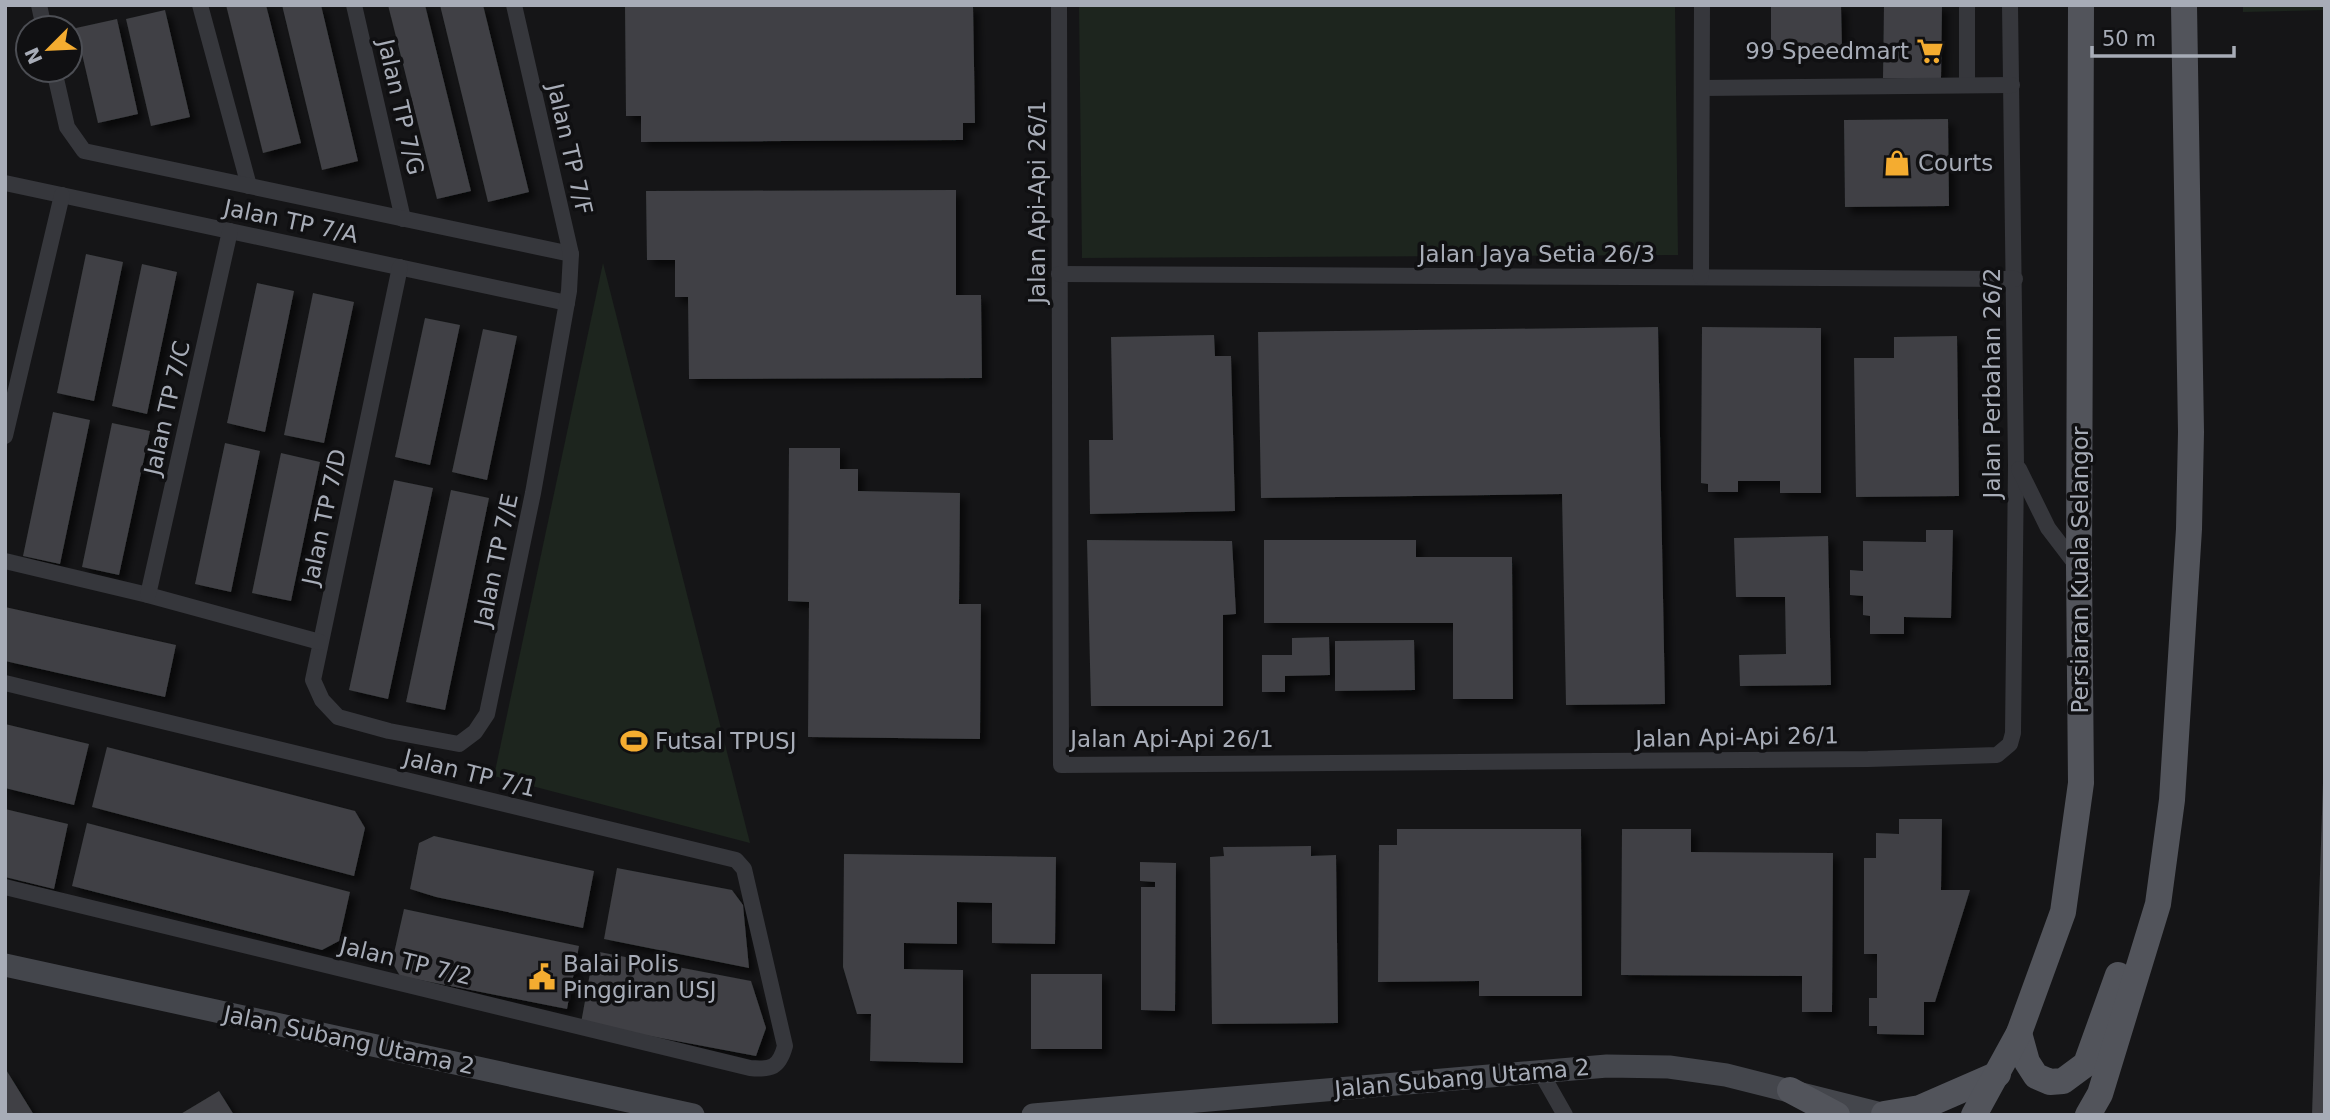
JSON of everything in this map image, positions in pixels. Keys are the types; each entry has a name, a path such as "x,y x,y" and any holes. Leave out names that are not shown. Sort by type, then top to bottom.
{"main road":[{"name":"Persiaran Kuala Selangor","path":"1974,1115 2019,1033 2063,912 2081,783 2081,5"},
{"path":"2095,1108 2158,904 2172,800 2189,529 2191,432 2184,5"},
{"path":"2019,1033 2027,1062 2036,1076 2050,1082 2063,1081 2087,1064 2131,940 2158,904"},
{"name":"Jalan Subang Utama 2","path":"5,965 693,1115"},
{"name":"Jalan Subang Utama 2","path":"1033,1115 1607,1066 1669,1067 1726,1075 1884,1114"},
{"path":"1884,1114 1920,1108 1998,1074"},
{"path":"1790,1090 1837,1115"}],"street":[{"path":"200,5 249,186"},
{"name":"Jalan TP 7/G","path":"355,5 402,219"},
{"name":"Jalan TP 7/F","path":"514,5 571,254 567,303"},
{"name":"Jalan Api-Api 26/1","path":"1059,5 1061,765 1854,759 1997,755"},
{"path":"1702,5 1702,277"},
{"path":"1967,5 1968,85"},
{"name":"Jalan Perbahan 26/2","path":"1997,755 2010,744 2013,733 2017,465 2010,5"},
{"path":"57,84 67,127 84,151 571,254"},
{"path":"1702,88 2012,85"},
{"name":"Jalan TP 7/A","path":"5,183 567,303"},
{"path":"5,436 62,195"},
{"name":"Jalan TP 7/C","path":"148,595 230,231"},
{"name":"Jalan TP 7/D","path":"389,731 338,717 322,700 313,680 400,267"},
{"name":"Jalan Jaya Setia 26/3","path":"1059,274 2015,279"},
{"name":"Jalan TP 7/E","path":"389,731 459,744 475,732 487,714 533,493 567,303"},
{"path":"2017,465 2048,528 2079,568"},
{"path":"5,561 148,595 320,642"},
{"name":"Jalan TP 7/1","path":"5,683 736,860 744,869 785,1046"},
{"name":"Jalan TP 7/2","path":"5,887 750,1068 766,1070 775,1065 781,1059 785,1046"},
{"path":"1540,1071 1565,1115"}],"shaded area":[{"path":"1079,5 1675,5 1678,255 1082,258"},
{"path":"2243,5 2325,5 2325,10 2243,12"},
{"path":"603,263 750,843 494,776"}],"building":[{"path":"226,5 266,5 301,143 263,153"},
{"path":"282,5 321,5 358,161 322,170"},
{"path":"388,5 425,5 471,191 437,199"},
{"path":"440,5 483,5 529,192 488,202"},
{"path":"625,5 973,5 975,123 963,123 963,140 641,142 641,116 626,116"},
{"path":"1771,5 1841,5 1842,50 1771,50"},
{"path":"1884,5 1942,5 1941,79 1883,78"},
{"path":"165,10 190,117 151,126 126,19"},
{"path":"117,19 138,114 98,123 84,63 84,26"},
{"name":"Courts","path":"1948,119 1949,206 1845,207 1844,120"},
{"path":"956,190 956,295 981,295 982,378 689,379 688,297 675,297 675,260 647,260 646,191"},
{"path":"86,254 123,262 94,401 57,393"},
{"path":"142,264 177,272 147,414 112,406"},
{"path":"257,283 294,291 265,432 227,423"},
{"path":"313,293 354,302 324,443 284,435"},
{"path":"425,318 460,325 430,465 395,457"},
{"path":"1658,327 1665,704 1566,705 1562,494 1261,498 1258,332"},
{"path":"1702,327 1821,328 1821,493 1780,493 1780,481 1738,481 1738,492 1708,492 1708,484 1701,483"},
{"path":"483,329 517,336 487,480 452,472"},
{"path":"1214,335 1215,356 1231,356 1235,511 1090,514 1089,440 1113,440 1111,337"},
{"path":"1957,336 1959,496 1856,497 1854,358 1894,358 1894,337"},
{"path":"53,412 90,420 60,564 23,556"},
{"path":"112,423 150,431 119,575 82,567"},
{"path":"225,443 260,451 231,592 195,584"},
{"path":"789,448 840,448 840,469 858,469 858,491 960,493 959,604 981,604 980,739 808,737 809,602 788,601"},
{"path":"281,453 320,462 291,601 252,593"},
{"path":"394,480 433,488 388,699 349,690"},
{"path":"451,490 489,498 445,710 406,702"},
{"path":"1926,530 1953,530 1951,618 1904,617 1904,634 1870,634 1870,616 1863,615 1863,596 1850,595 1850,570 1863,571 1863,541 1926,542"},
{"path":"1828,536 1831,685 1740,686 1739,655 1786,654 1785,597 1736,597 1734,538"},
{"path":"1087,540 1232,541 1236,614 1223,615 1223,706 1091,706"},
{"path":"1264,540 1416,540 1416,557 1512,557 1513,699 1453,699 1453,623 1264,623"},
{"path":"5,607 176,645 165,697 5,661"},
{"path":"1329,637 1330,675 1285,676 1285,692 1262,692 1262,655 1292,655 1292,638"},
{"path":"1414,640 1415,690 1335,691 1335,641"},
{"path":"5,724 89,744 74,805 5,788"},
{"path":"107,747 355,811 365,828 354,876 92,807"},
{"path":"2323,783 2325,1115 2312,1115"},
{"path":"5,809 68,824 54,889 5,877"},
{"path":"1899,819 1942,819 1941,890 1970,890 1935,1002 1924,1002 1924,1035 1877,1034 1877,1026 1869,1026 1869,998 1877,998 1877,954 1864,954 1864,858 1876,858 1876,833 1899,834"},
{"path":"87,823 350,892 339,941 322,950 72,886"},
{"path":"1397,829 1581,829 1582,996 1479,996 1479,981 1378,982 1379,845 1397,845"},
{"path":"1622,829 1691,829 1691,852 1833,853 1832,1012 1802,1012 1802,976 1621,975"},
{"path":"434,836 594,871 583,928 410,889 419,843"},
{"path":"1311,846 1311,856 1336,855 1338,1023 1212,1024 1210,857 1224,856 1223,847"},
{"path":"844,854 1056,857 1055,944 992,943 992,903 957,902 957,944 904,943 904,969 963,970 963,1063 870,1061 871,1014 857,1014 843,967"},
{"path":"1140,862 1176,863 1175,1011 1141,1010 1141,887 1155,887 1155,882 1140,881"},
{"path":"617,868 732,890 743,905 749,968 604,939"},
{"path":"404,909 579,946 567,1009 400,976 392,962"},
{"path":"594,951 751,981 766,1028 756,1056 581,1023"},
{"path":"1031,974 1102,974 1102,1049 1031,1049"},
{"path":"5,1068 34,1115 5,1115"},
{"path":"219,1091 234,1115 179,1115"}],"place":[{"name":"99 Speedmart","path":"1930,51"},
{"name":"Courts","path":"1897,163"},
{"name":"Futsal TPUSJ","path":"634,741"},
{"name":"Balai Polis Pinggiran USJ","path":"542,977"}]}
